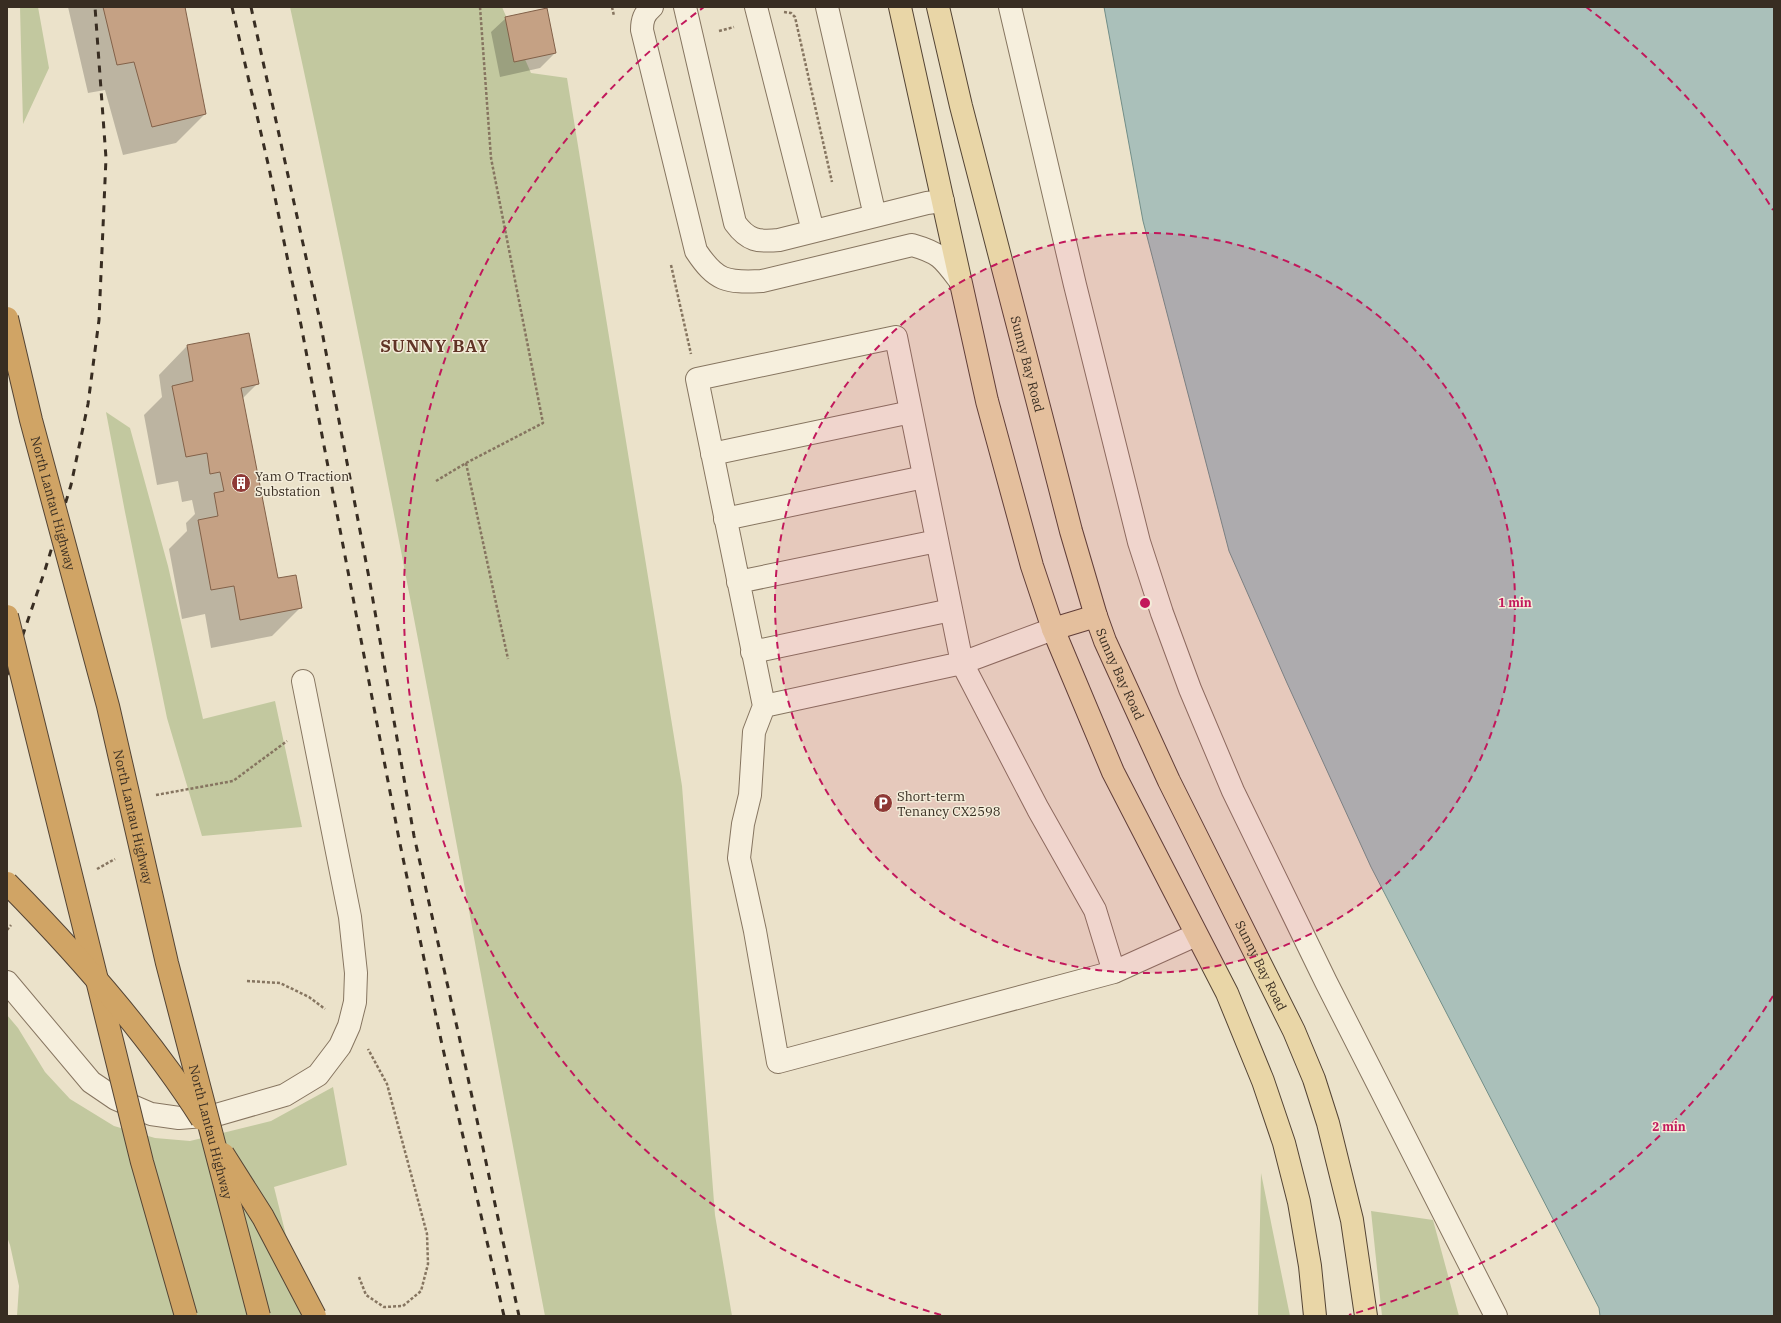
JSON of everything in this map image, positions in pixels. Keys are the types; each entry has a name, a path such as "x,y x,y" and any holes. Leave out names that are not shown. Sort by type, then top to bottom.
{"highway":[{"name":"North Lantau Highway","path":"7,318 31,420 108,706 167,963 259,1316"},
{"path":"7,616 142,1162 186,1316"},
{"path":"7,883 86,967 145,1039 196,1110 263,1217 315,1316"}],"main road":[{"path":"900,7 986,401 1032,566 1054,629 1112,772 1227,993 1263,1081 1284,1143 1299,1202 1310,1266 1315,1316"},
{"name":"Sunny Bay Road","path":"938,7 970,142 1071,531 1096,616 1105,641 1169,781 1294,1031 1314,1079 1334,1144 1352,1220 1366,1316"},
{"path":"1054,629 1096,616"}],"lane":[{"path":"652,7 645,14 642,21 644,38 696,250 706,266 717,276 737,282 762,281 912,246 931,251 936,254 945,261 960,281"},
{"path":"685,7 735,223 749,238 764,242 779,240 927,203 943,201"},
{"path":"756,7 813,232"},
{"path":"827,7 875,216"},
{"path":"1010,7 1077,292 1139,542 1162,613 1190,689 1233,791 1274,876 1326,982 1496,1316"},
{"path":"1114,972 1095,910 1038,809 962,663 896,337 697,379 764,706 754,732 750,795 739,858 755,931 778,1062 1114,972 1196,934"},
{"path":"712,454 911,412"},
{"path":"725,519 924,477"},
{"path":"738,582 937,541"},
{"path":"752,652 951,610"},
{"path":"764,706 962,663 1054,629"},
{"path":"7,982 91,1082 116,1099 151,1114 179,1118 216,1115 285,1095 318,1076 340,1046 349,1026 355,1002 356,973 350,917 303,681"}],"path":[{"path":"436,481 466,463 543,423 491,158 480,7"},
{"path":"466,463 508,659"},
{"path":"155,796 233,781 311,723"},
{"path":"95,870 115,860 118,853"},
{"path":"247,981 280,983 309,997 349,1026 370,1053 388,1084 427,1234 428,1264 420,1291 404,1306 384,1307 366,1295 359,1277"}],"green space":[{"path":"20,7 38,7 49,68 23,124"},
{"path":"290,7 502,7 531,73 567,78 682,786 715,1215 732,1316 545,1316 391,497 325,170"},
{"path":"106,412 130,428 168,566 203,719 275,701 302,827 202,836 167,718"},
{"path":"7,1015 18,1028 45,1072 70,1099 114,1126 155,1138 190,1141 271,1121 333,1087 347,1165 274,1187 306,1316 17,1316 19,1286 7,1237"},
{"path":"1261,1173 1290,1316 1258,1316"},
{"path":"1371,1211 1433,1220 1459,1316 1382,1316"}],"water":[{"path":"1104,7 1774,7 1774,1316 1600,1316 1599,1308 1371,867 1287,683 1229,551 1143,221"}],"building":[{"path":"103,7 185,7 206,114 152,127 134,62 117,65"},
{"path":"547,8 556,53 514,62 505,17"},
{"name":"Yam O Traction Substation","path":"249,333 259,384 241,388 278,578 296,575 302,608 240,620 234,586 211,590 198,520 218,516 214,493 224,491 220,472 210,474 207,453 186,457 172,386 193,381 187,345"}],"railway":[{"path":"7,675 16,655 45,570 71,485 88,404 99,320 106,158 95,7"},
{"path":"232,7 269,168 301,325 399,839 441,1040 504,1316"},
{"path":"251,7 320,321 370,583 414,836 459,1036 519,1316"}],"place":[{"name":"Yam O Traction Substation","path":"241,483"},
{"name":"Short-term Tenancy CX2598","path":"883,803"}],"district":[{"name":"SUNNY BAY","path":"435,346"}]}
